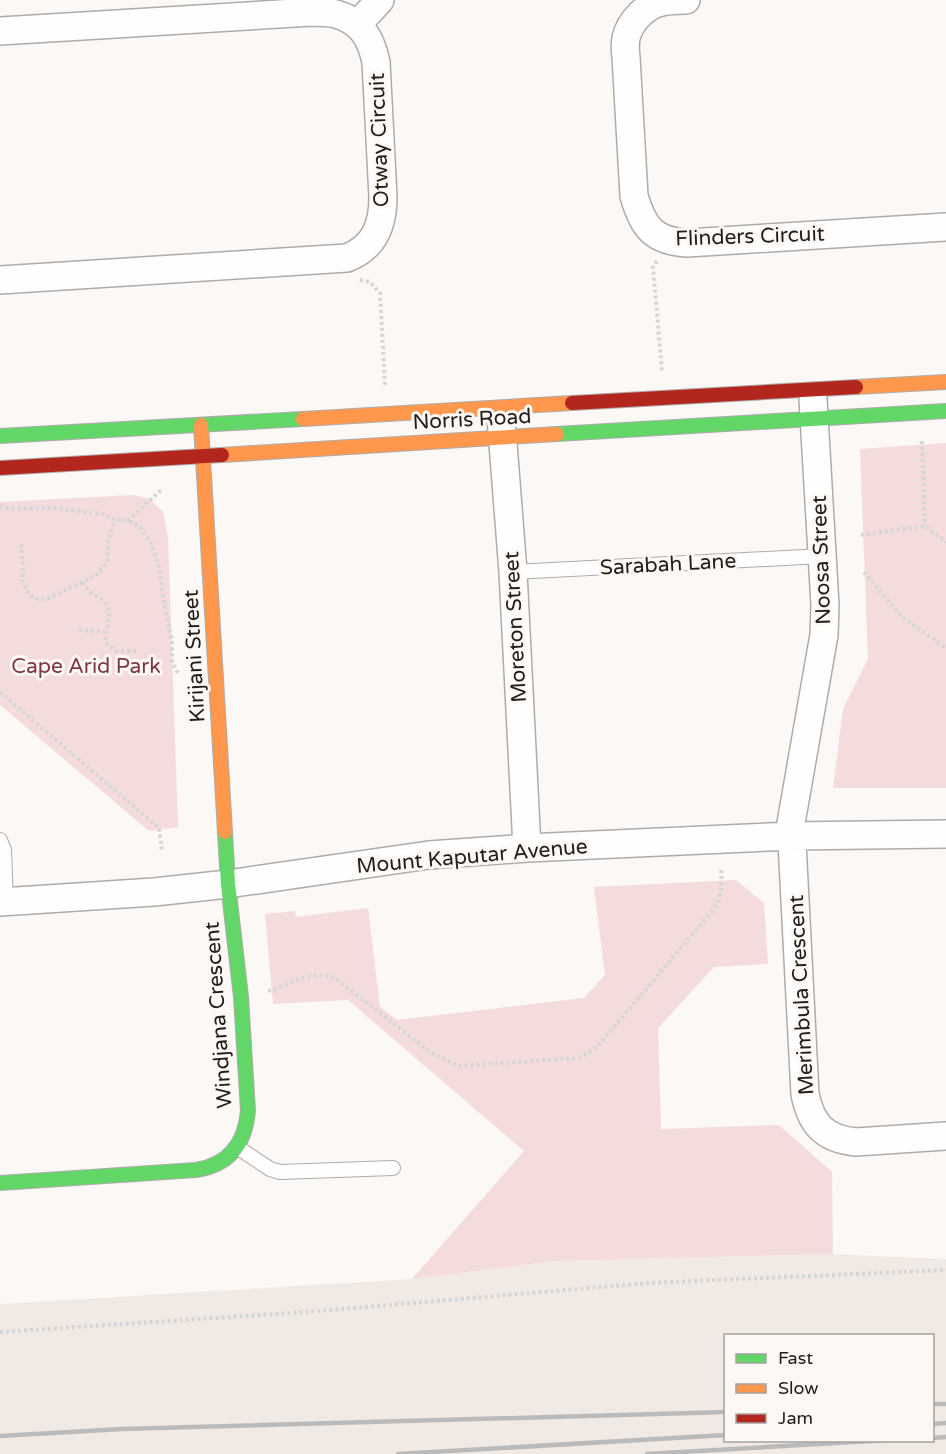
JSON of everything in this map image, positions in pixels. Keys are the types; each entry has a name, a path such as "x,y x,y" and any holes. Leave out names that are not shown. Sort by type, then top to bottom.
{"main road":[{"name":"Norris Road","path":"0,436 946,382"},
{"name":"Norris Road","path":"0,468 946,411"},
{"name":"Kirijani Street","path":"201,424 228,884"},
{"name":"Windjana Crescent","path":"228,884 241,997 247,1093 247,1124 237,1147"},
{"path":"0,1183 196,1170 209,1168 221,1162 237,1147"}],"street":[{"path":"0,31 312,12 334,13 357,25 380,0"},
{"name":"Flinders Circuit","path":"686,0 660,2 645,10 629,8 632,25 625,45 634,196 638,211 651,231 670,241 687,243 946,227"},
{"name":"Otway Circuit","path":"0,280 347,258 356,254 376,233 381,223 383,204 375,62 370,42 357,25"},
{"name":"Noosa Street","path":"792,836 791,823 824,635 823,556 812,389"},
{"name":"Moreton Street","path":"501,407 513,572 527,848"},
{"name":"Mount Kaputar Avenue","path":"3,902 154,892 228,884 429,855 527,848 792,836 946,834"},
{"name":"Merimbula Crescent","path":"792,836 805,1094 808,1109 821,1128 842,1140 856,1142 946,1136"}],"lane":[{"name":"Sarabah Lane","path":"513,572 823,556"},
{"path":"0,840 4,850 3,902"},
{"path":"237,1147 270,1169 280,1172 393,1168"}],"path":[{"path":"658,259 652,267 662,375"},
{"path":"354,277 370,282 380,293 385,388"},
{"path":"922,440 925,526"},
{"path":"128,521 162,489"},
{"path":"0,506 21,509 53,508 102,514 140,527 151,543 160,570 172,642 172,662 179,675"},
{"path":"21,544 22,579 27,591 35,599 45,600 96,575 107,562 108,542 115,519"},
{"path":"861,536 925,526 946,543"},
{"path":"864,572 901,616 946,648"},
{"path":"82,583 92,593 103,599 109,607 109,620 105,632 106,643 116,651 139,651"},
{"path":"79,630 105,632"},
{"path":"0,692 159,828 162,851"},
{"path":"262,993 315,975 335,978 431,1053 459,1066 579,1058 597,1047 714,909 721,893 721,868"},
{"path":"0,1332 306,1312 649,1282 946,1270"}],"shaded area":[{"path":"833,1254 946,1259 946,1454 0,1454 0,1304 412,1279 556,1261"}],"green space":[{"path":"946,443 946,788 833,788 843,709 868,659 860,449"},
{"name":"Cape Arid Park","path":"134,495 150,499 163,512 168,537 178,827 149,831 0,705 0,502"},
{"path":"736,880 764,903 768,964 714,967 658,1028 661,1129 779,1125 832,1172 833,1254 556,1261 412,1279 524,1151 348,1000 273,1004 265,914 295,911 296,917 368,908 380,1007 397,1020 584,998 605,975 594,887"}],"railway":[{"path":"934,1404 946,1404"},
{"path":"0,1436 122,1429 724,1412"},
{"path":"934,1424 946,1423"},
{"path":"398,1454 724,1435"},
{"path":"934,1438 946,1437"},
{"path":"647,1454 854,1442"}],"traffic: fast":[{"path":"557,434 946,411"},
{"path":"0,436 303,419"},
{"path":"0,1183 196,1170 226,1158 239,1143 248,1111 241,997 228,884 225,832"}],"traffic: slow":[{"path":"856,387 946,382"},
{"path":"303,419 572,403"},
{"path":"201,425 225,832"},
{"path":"222,455 557,434"}],"traffic: jam":[{"path":"572,403 856,387"},
{"path":"0,468 222,455"}]}
